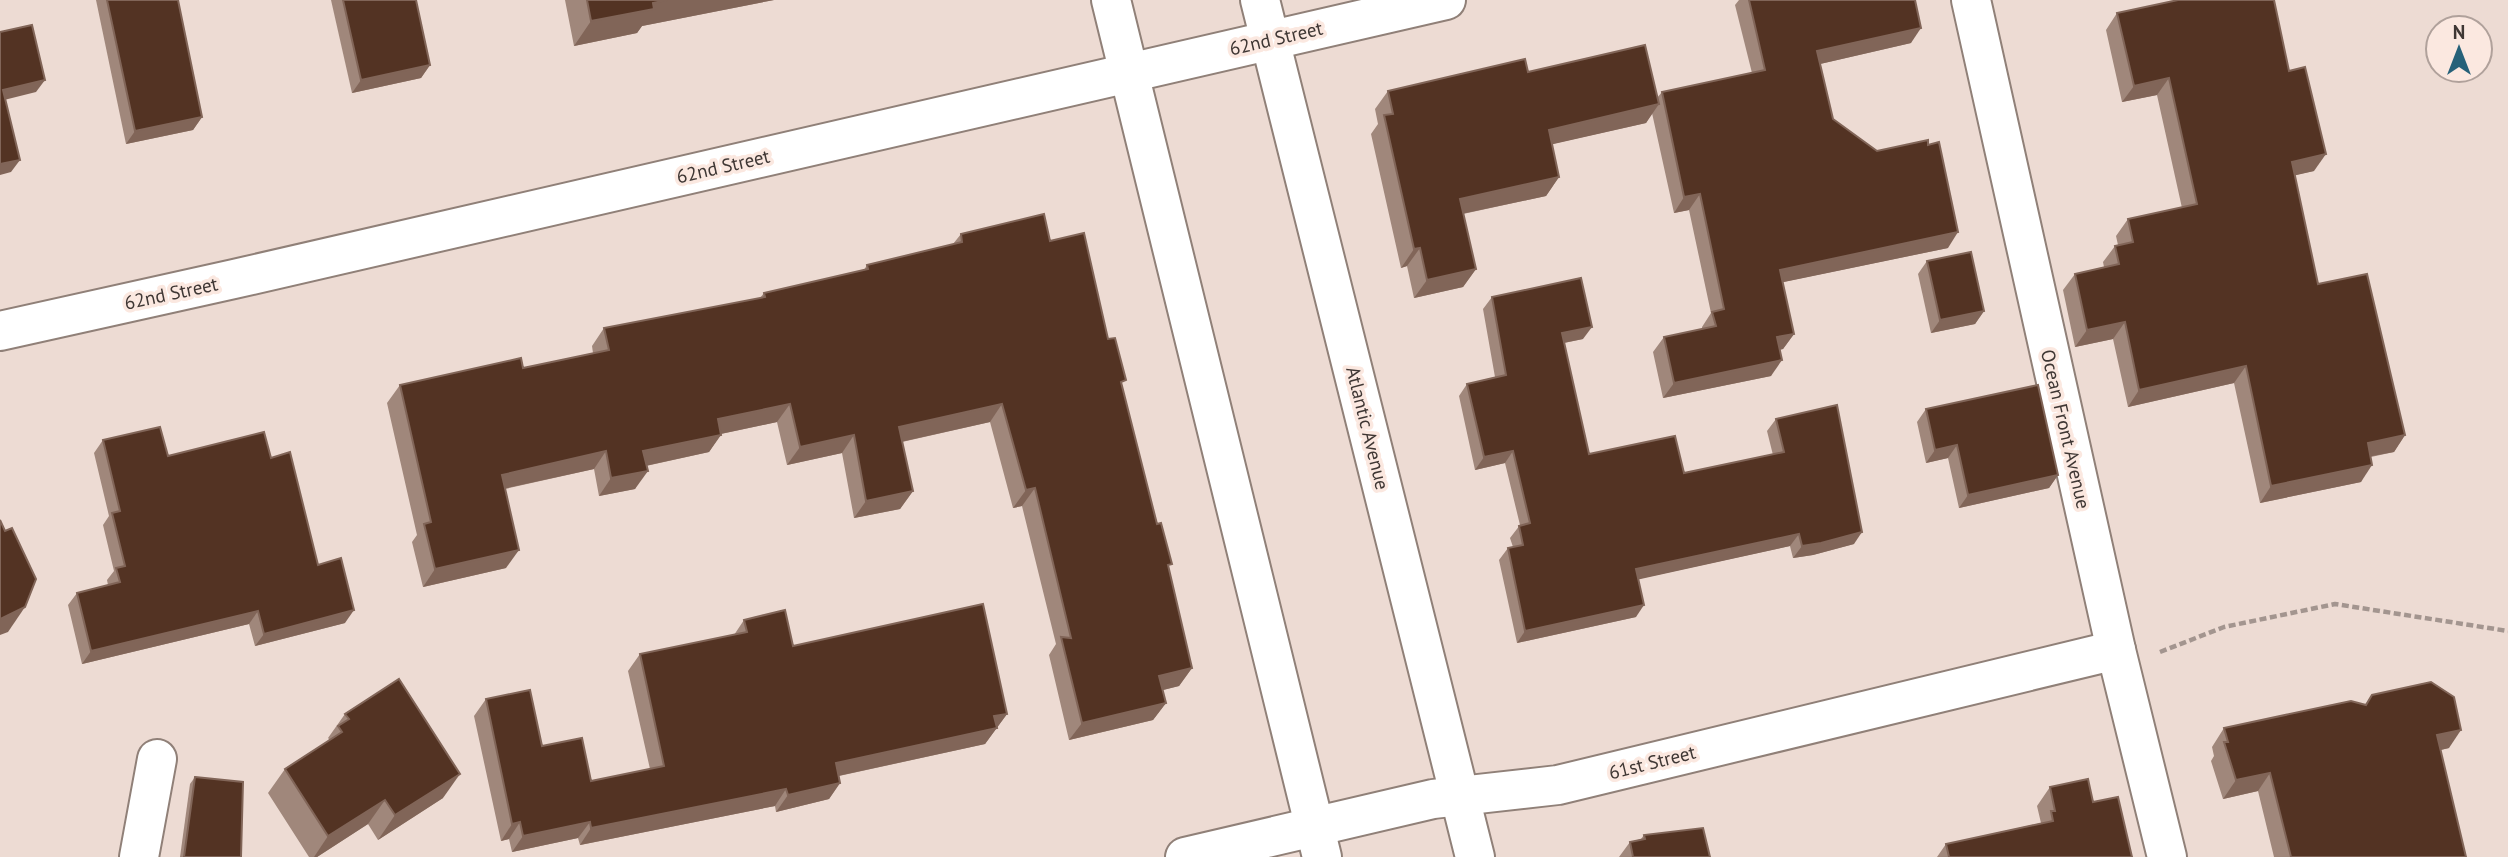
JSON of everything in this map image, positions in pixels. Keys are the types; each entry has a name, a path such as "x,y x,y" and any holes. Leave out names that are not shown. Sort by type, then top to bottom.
{"main road":[{"path":"1111,0 1319,842"},
{"name":"Atlantic Avenue","path":"1260,0 1475,857"},
{"name":"62nd Street","path":"0,331 1446,0"},
{"name":"Ocean Front Avenue","path":"1971,0 2118,659 2167,857"},
{"name":"61st Street","path":"1185,857 1319,842 1433,799 1558,785 2118,659"},
{"path":"139,857 157,759"}],"path":[{"path":"2118,659 2224,627 2334,604 2508,631"}],"building":[{"path":"107,0 178,0 202,117 135,131"},
{"path":"343,0 416,0 430,65 361,80"},
{"path":"587,0 667,0 653,3 654,9 591,21"},
{"path":"1749,0 1915,0 1921,28 1817,51 1833,119 1877,151 1928,140 1928,145 1939,142 1958,232 1780,270 1794,334 1777,337 1782,360 1674,383 1664,337 1716,326 1712,312 1724,309 1700,194 1684,197 1662,92 1765,70"},
{"path":"2178,0 2274,0 2289,71 2305,67 2326,154 2292,162 2318,284 2367,274 2405,435 2368,443 2372,465 2271,486 2246,366 2139,390 2125,322 2087,330 2075,274 2119,264 2115,246 2133,242 2128,219 2197,204 2169,78 2134,86 2117,13"},
{"path":"32,25 45,80 3,90 20,160 0,164 0,32"},
{"path":"1645,45 1659,104 1549,130 1559,177 1460,199 1476,269 1427,280 1420,248 1414,249 1384,115 1393,114 1388,91 1525,59 1528,72"},
{"path":"1044,214 1050,241 1084,233 1108,339 1115,338 1126,380 1121,382 1157,524 1161,523 1172,564 1168,565 1192,668 1159,676 1166,703 1082,723 1061,637 1071,638 1035,488 1026,490 1002,404 899,427 913,491 866,501 854,435 800,447 790,404 718,419 721,435 643,451 648,471 611,478 606,451 502,475 519,550 435,569 424,524 431,522 400,385 521,358 523,368 609,350 604,328 765,297 764,293 868,269 867,265 962,242 961,234"},
{"path":"1971,252 1984,311 1940,320 1927,261"},
{"path":"1581,278 1592,327 1562,333 1589,454 1675,436 1684,473 1784,452 1776,419 1837,405 1862,532 1802,546 1799,534 1636,569 1644,605 1525,631 1508,548 1523,545 1519,526 1530,523 1513,451 1484,457 1467,384 1506,375 1492,297"},
{"path":"2038,385 2058,475 1968,495 1957,445 1935,450 1926,409"},
{"path":"160,427 168,456 264,432 271,458 290,452 318,565 341,558 354,610 264,634 258,611 91,651 77,593 120,582 116,568 125,566 112,513 120,511 103,440"},
{"path":"0,520 5,531 12,528 36,579 25,607 0,619"},
{"path":"983,604 1007,714 994,716 997,728 836,763 840,783 788,795 786,789 591,828 590,822 523,836 520,822 512,824 486,699 530,690 542,746 582,738 591,781 664,766 640,654 747,632 744,620 785,610 793,646"},
{"path":"399,679 460,774 395,815 385,800 328,836 285,769 342,732 338,726 349,719 345,714"},
{"path":"2431,682 2454,697 2461,730 2437,735 2466,857 2291,857 2270,773 2236,780 2224,742 2228,742 2224,728 2351,701 2366,705 2372,695"},
{"path":"195,777 243,782 241,857 184,857"},
{"path":"2088,779 2093,802 2118,797 2132,857 1949,857 1946,844 2053,821 2051,811 2055,811 2050,787"},
{"path":"1703,828 1710,857 1633,857 1630,842 1645,839 1644,835"}]}
